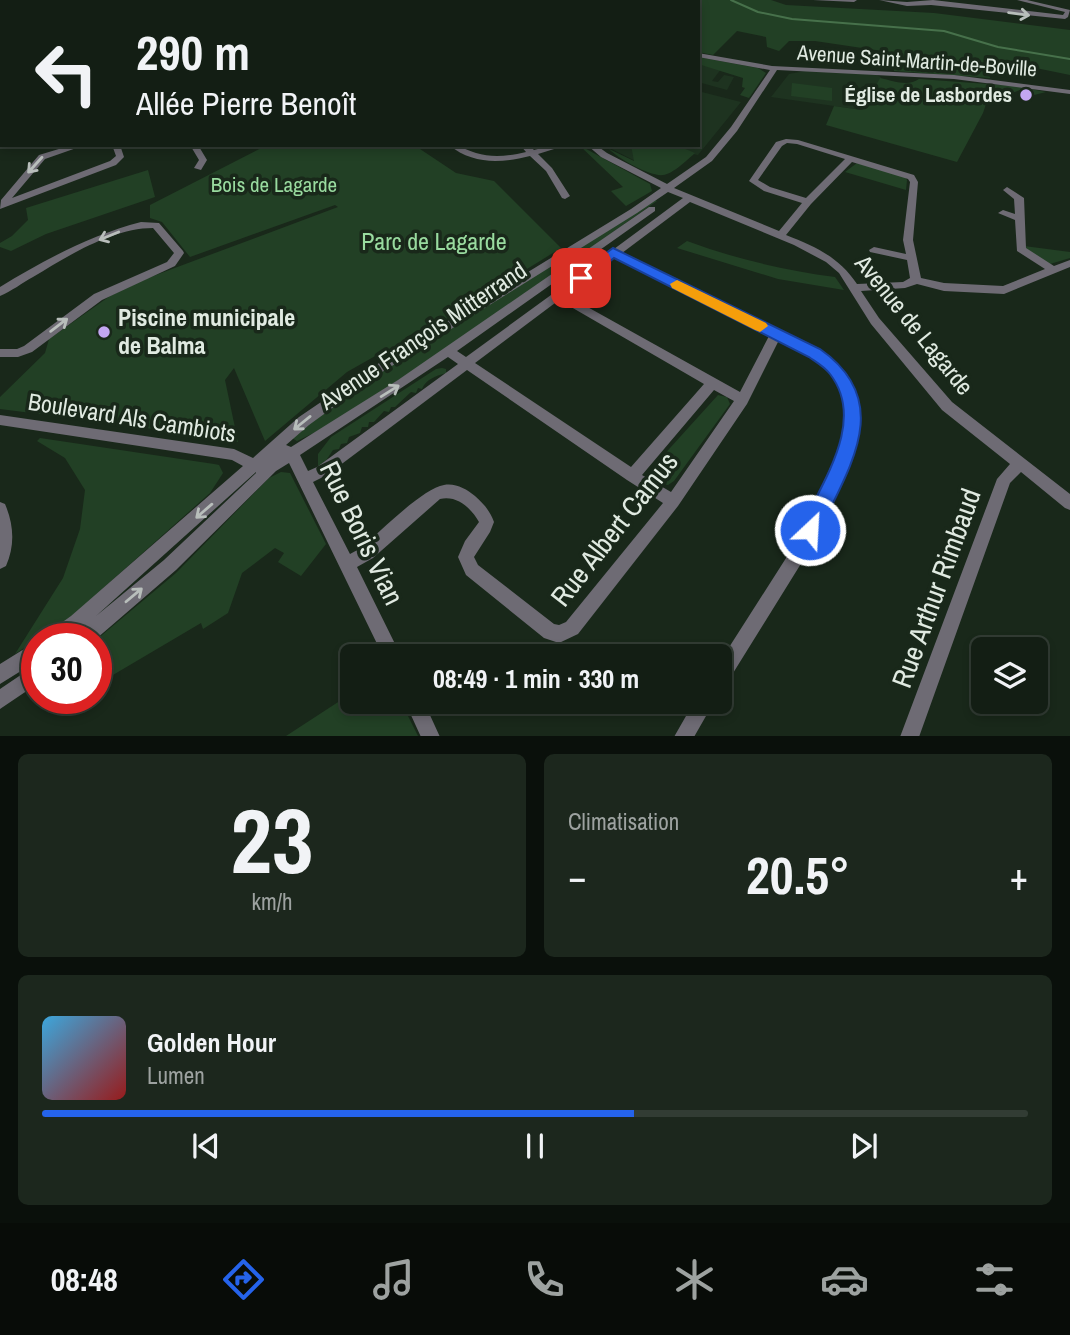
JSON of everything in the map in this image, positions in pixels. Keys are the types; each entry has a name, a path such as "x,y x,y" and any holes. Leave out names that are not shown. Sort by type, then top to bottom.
{"street":[{"path":"816,0 854,0"},
{"path":"882,0 907,4 930,2 1041,17 1066,16 1067,9 1038,1 1020,0"},
{"name":"Avenue Saint-Martin-de-Boville","path":"700,55 778,69 952,76 1070,92"},
{"path":"672,190 730,144 778,69"},
{"path":"808,202 766,189 753,181 779,144 786,141 798,142 911,177 914,182 908,240 916,280"},
{"path":"1,205 42,157 74,147"},
{"path":"1,205 113,163 120,157 117,147"},
{"path":"195,147 203,160 198,168"},
{"path":"456,147 482,158 510,158 528,149 546,147"},
{"name":"Avenue de Lagarde","path":"594,147 672,190 824,256 839,267 875,321 940,399 1070,503"},
{"path":"528,149 549,170 565,196"},
{"path":"780,236 808,202 851,158"},
{"name":"Avenue François Mitterrand","path":"76,623 260,468 291,453 448,351 672,190"},
{"name":"Avenue François Mitterrand","path":"101,623 170,565 260,468 271,451 304,421 375,372 672,190"},
{"path":"1007,190 1019,198 1021,249 1053,270"},
{"path":"305,479 322,471 689,198"},
{"path":"1003,213 1020,218"},
{"path":"0,292 61,257 142,224 156,225 179,253 171,264 134,279 77,311 29,349 18,353 0,353"},
{"path":"874,250 912,258"},
{"path":"613,253 814,353 834,367 849,391 854,410 853,424 842,458 801,549 732,659"},
{"path":"855,288 905,285 916,280 944,287 1004,290 1070,263"},
{"path":"543,285 742,400"},
{"name":"Rue Albert Camus","path":"346,565 367,553 435,494 446,490 458,492 484,512 487,520 484,530 469,547 466,557 472,570 543,627 559,634 572,628 673,500 742,400 776,334"},
{"path":"448,351 632,476 673,500"},
{"path":"632,476 713,383"},
{"name":"Boulevard Als Cambiots","path":"0,420 234,455 260,468"},
{"name":"Rue Boris Vian","path":"271,451 285,450 291,453 386,644"},
{"name":"Rue Arthur Rimbaud","path":"909,736 1004,479 1020,464"},
{"path":"0,509 6,536 0,561"},
{"path":"0,676 21,661"},
{"path":"0,700 21,685"},
{"path":"420,714 431,736"},
{"path":"684,736 697,714"}],"shaded area":[{"path":"700,64 721,69 712,81 718,82 724,75 734,77 727,90 700,83"},
{"path":"810,70 881,77 862,110 771,97 789,74"},
{"path":"700,92 741,102 698,155 693,154 669,173 643,165 608,147 700,147"}],"green space":[{"path":"700,0 771,0 786,5 934,13 1070,30 1070,75 1031,67 988,64 990,78 894,71 889,52 815,41 789,41 779,51 767,47 766,37 737,31 713,55 700,52"},
{"path":"700,57 758,68 766,73 749,98 740,95 745,88 742,87 743,78 700,65"},
{"path":"880,78 906,83 919,79 1015,86 1046,92 1034,95 1020,90 1005,96 1004,99 987,101 957,162 826,125 834,106 862,110"},
{"path":"792,83 832,88 832,101 791,96"},
{"path":"263,147 417,147 456,173 494,181 561,248 420,335 415,332 407,337 408,342 394,351 384,351 347,372 265,441 234,368 225,380 238,442 120,424 90,413 88,417 97,419 95,421 0,409 0,397 45,353 49,339 110,296 148,278 338,207 335,205 190,257 162,222 150,218 150,205"},
{"path":"581,147 650,184 652,191 626,206 611,191 623,187"},
{"path":"631,147 681,147 695,153 671,172 658,175 634,166 609,149 634,161"},
{"path":"857,163 905,177 906,190 845,172"},
{"path":"148,170 155,197 46,234 11,251 0,247 0,243 12,236 28,220 26,208"},
{"path":"657,201 436,356 324,428 297,441 290,437 364,382"},
{"path":"687,241 760,263 835,277 844,290 778,279 677,248"},
{"path":"1024,246 1070,252 1070,258 1050,264 1026,252"},
{"path":"436,369 446,369 446,373 429,380 422,389 418,388 416,393 411,392 395,407 391,407 389,412 384,411 374,422 369,422 368,427 362,427 360,433 349,437 347,443 333,450 323,465 318,466 318,454 331,437"},
{"path":"718,395 727,397 730,404 674,481 668,485 656,483 651,469"},
{"path":"40,438 214,464 219,465 223,473 210,493 73,615 61,623 35,623 63,578 80,529 85,490 65,458 37,441"},
{"path":"281,472 290,473 326,544 301,576 278,562 284,553 275,548 242,573 228,613 203,629 201,623 112,676 112,627 176,573 269,478"},
{"path":"340,701 340,714 407,714 418,736 286,736"}],"waterway":[{"path":"731,0 758,12 792,19 944,31 998,47 1070,59"}],"slow traffic":[{"path":"677,284 760,326"}],"place":[{"name":"Église de Lasbordes","path":"1026,95"},
{"name":"Piscine municipale de Balma","path":"104,332"}],"route":[{"path":"581,278 613,253 826,359 834,367 843,377 849,391 854,410 853,424 850,440 810,530"}],"park label":[{"name":"Bois de Lagarde","path":"274,185"},
{"name":"Parc de Lagarde","path":"434,242"}]}
